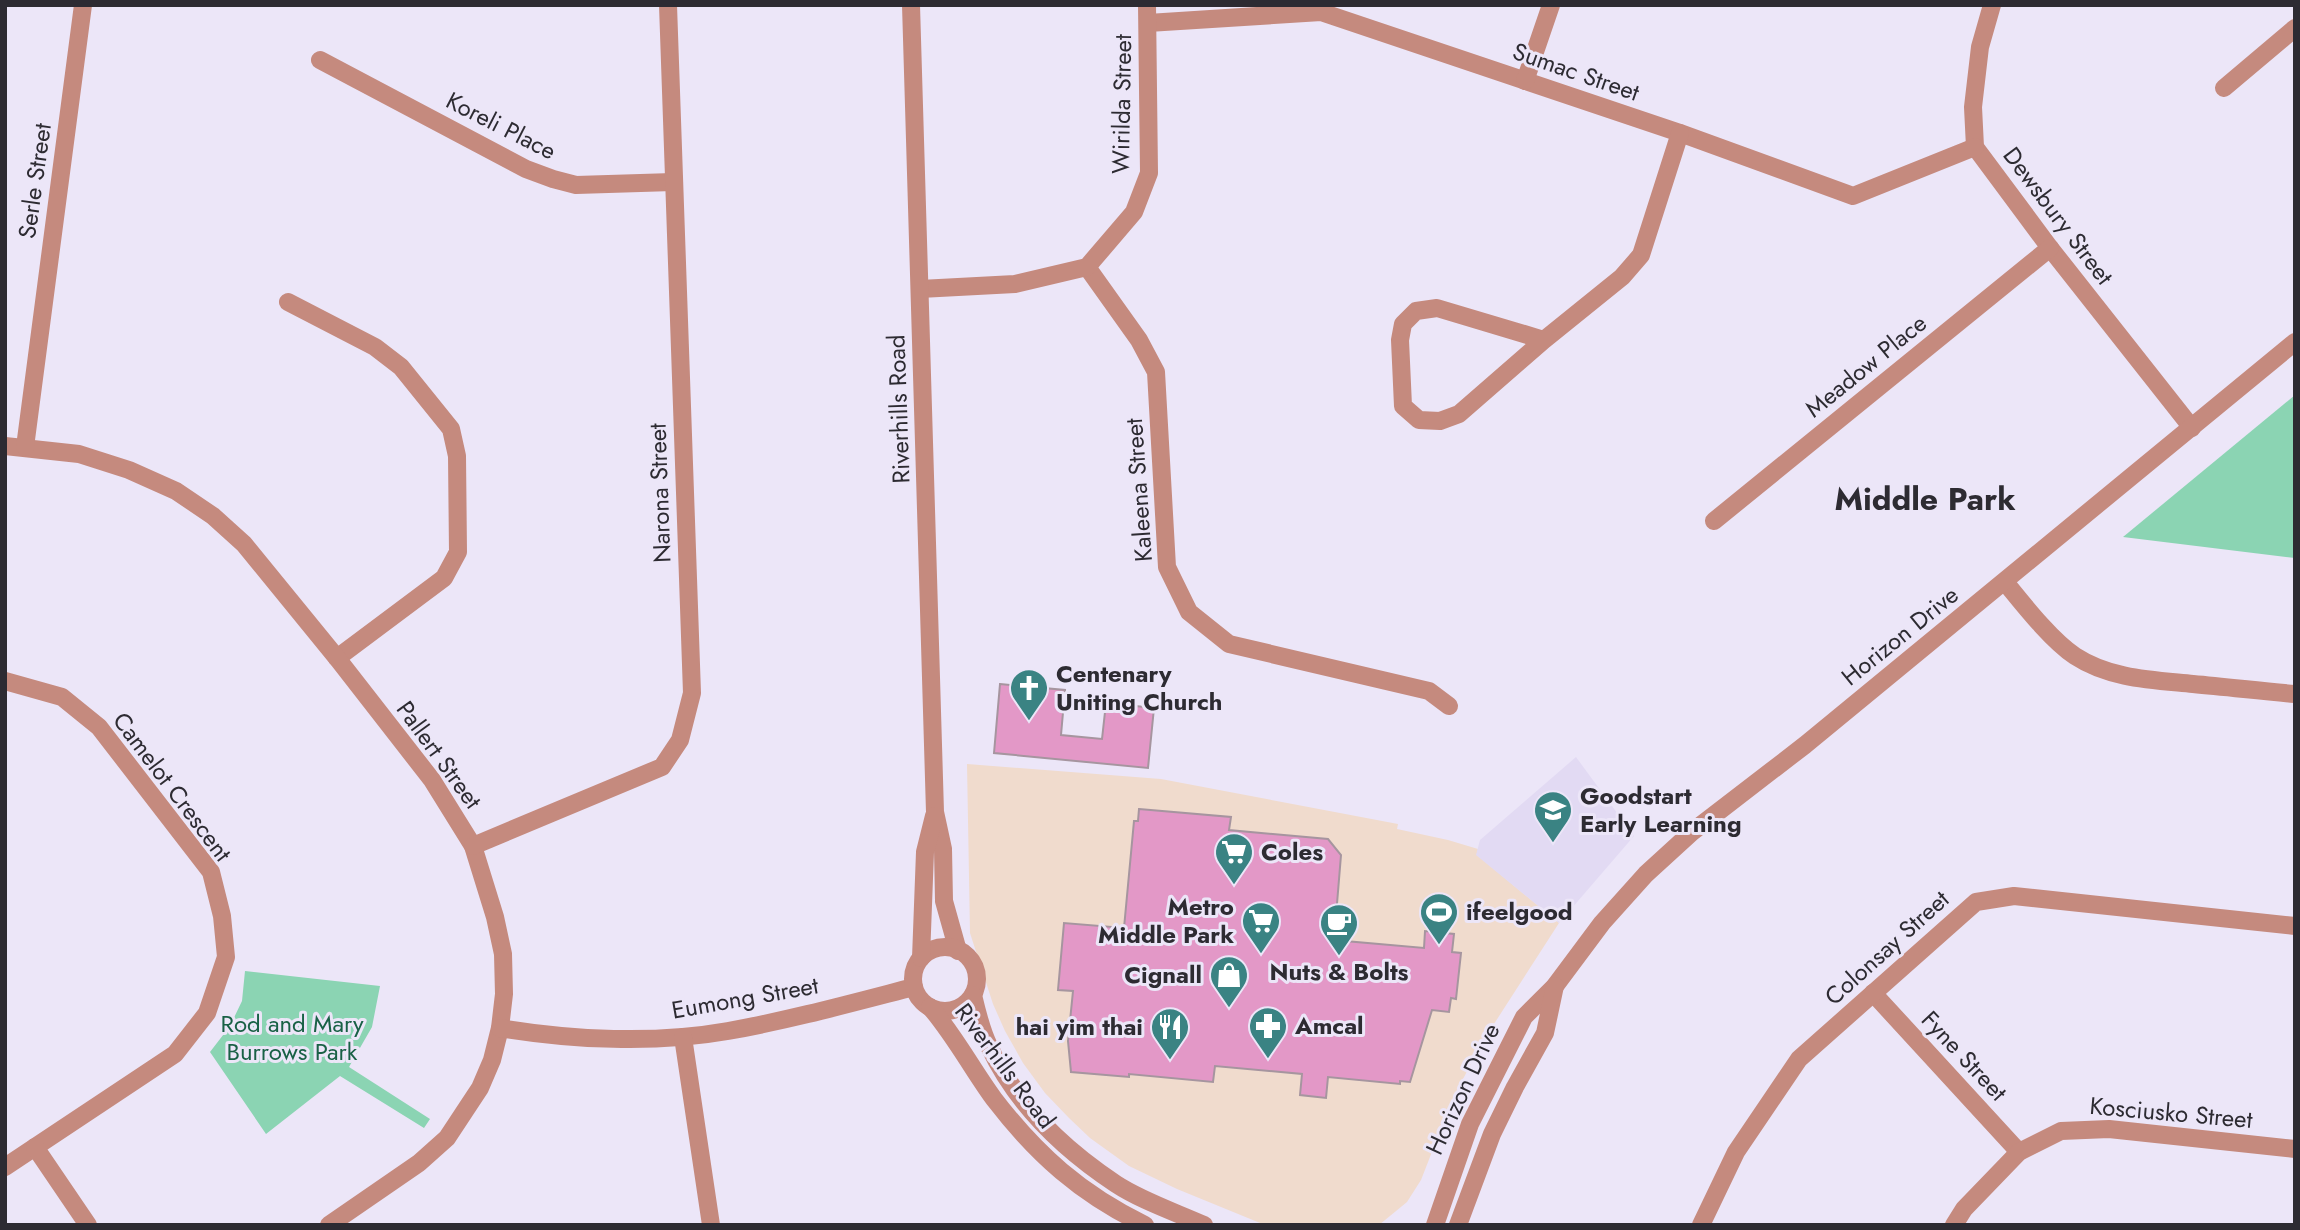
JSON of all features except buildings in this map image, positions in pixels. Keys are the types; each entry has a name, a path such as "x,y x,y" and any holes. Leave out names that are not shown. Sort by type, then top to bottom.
{"street":[{"name":"Serle Street","path":"25,447 83,5"},
{"name":"Narona Street","path":"473,846 662,767 680,740 692,693 668,5"},
{"name":"Riverhills Road","path":"911,5 935,812 943,849 944,901 958,951"},
{"path":"1525,81 1551,5"},
{"name":"Dewsbury Street","path":"1992,5 1980,47 1973,107 1975,147 2050,248 2192,428"},
{"name":"Sumac Street","path":"1147,14 1322,9 1853,196 1975,147"},
{"name":"Wirilda Street","path":"1087,267 1134,212 1149,173 1147,14"},
{"path":"2224,88 2295,28"},
{"name":"Koreli Place","path":"320,60 526,169 553,179 576,185 673,181"},
{"path":"1544,340 1437,308 1416,311 1403,324 1400,340 1404,406 1419,420 1440,421 1459,414 1622,277 1641,255 1680,134"},
{"name":"Meadow Place","path":"1714,521 2050,248"},
{"path":"920,289 1016,284 1087,267"},
{"name":"Kaleena Street","path":"1087,267 1139,340 1156,372 1167,567 1189,612 1229,644 1429,691 1449,706"},
{"path":"288,302 375,347 401,367 451,429 457,456 458,552 444,578 337,658"},
{"name":"Horizon Drive","path":"1432,1223 1469,1124 1524,1017 1555,986 1602,923 1646,874 1692,832 1795,754 2295,342"},
{"name":"Pallert Street","path":"5,446 79,454 129,470 176,492 213,516 244,544 337,658 432,780 473,846 495,917 503,954 504,994 500,1028 492,1060 480,1088 447,1138 419,1163 329,1225"},
{"path":"2005,582 2027,609 2073,654 2092,665 2131,677 2295,694"},
{"name":"Camelot Crescent","path":"5,681 62,697 99,727 211,872 222,916 226,957 207,1013 175,1054 5,1167"},
{"name":"Riverhills Road","path":"921,958 925,852 935,812"},
{"name":"Colonsay Street","path":"1701,1225 1736,1152 1799,1059 1976,902 2014,896 2295,926"},
{"path":"938,948 958,951 973,964 976,974 973,995 956,1009 944,1012 930,1007 918,998 914,987 913,977 921,958 938,948"},
{"name":"Horizon Drive","path":"1458,1225 1492,1134 1545,1033 1555,986"},
{"name":"Eumong Street","path":"500,1028 568,1037 683,1037 727,1031 914,987"},
{"name":"Fyne Street","path":"1873,993 2019,1152"},
{"name":"Riverhills Road","path":"973,995 988,1045 1017,1095 1032,1112 1071,1150 1118,1185 1204,1225"},
{"name":"Riverhills Road","path":"930,1007 948,1029 993,1098 1050,1162 1080,1188 1144,1225"},
{"path":"683,1037 711,1225"},
{"name":"Kosciusko Street","path":"1954,1225 1964,1209 2019,1152 2061,1131 2109,1129 2295,1149"},
{"path":"35,1147 88,1225"}],"shaded area":[{"name":"Goodstart Early Learning","path":"1576,757 1634,836 1559,923 1476,855 1480,840"},
{"path":"967,764 1161,779 1398,824 1397,829 1478,849 1477,855 1559,923 1483,1041 1453,1098 1421,1180 1407,1202 1379,1225 1265,1225 1129,1166 1090,1138 1069,1118 1045,1093 1023,1063 1005,1031 993,1004 970,933"}],"green space":[{"path":"2295,395 2295,558 2123,537"},
{"name":"Rod and Mary Burrows Park","path":"245,971 380,986 372,1027 349,1067 430,1119 424,1128 340,1076 266,1134 210,1052 230,1026 242,1001"}],"place":[{"name":"Centenary Uniting Church","path":"1029,722"},
{"name":"Goodstart Early Learning","path":"1553,844"},
{"name":"Coles","path":"1234,886"},
{"name":"ifeelgood","path":"1439,946"},
{"name":"Metro Middle Park","path":"1261,955"},
{"name":"Nuts & Bolts","path":"1339,957"},
{"name":"Cignall","path":"1229,1009"},
{"name":"Amcal","path":"1268,1060"},
{"name":"hai yim thai","path":"1170,1061"}],"district":[{"name":"Middle Park","path":"1925,499"}]}
